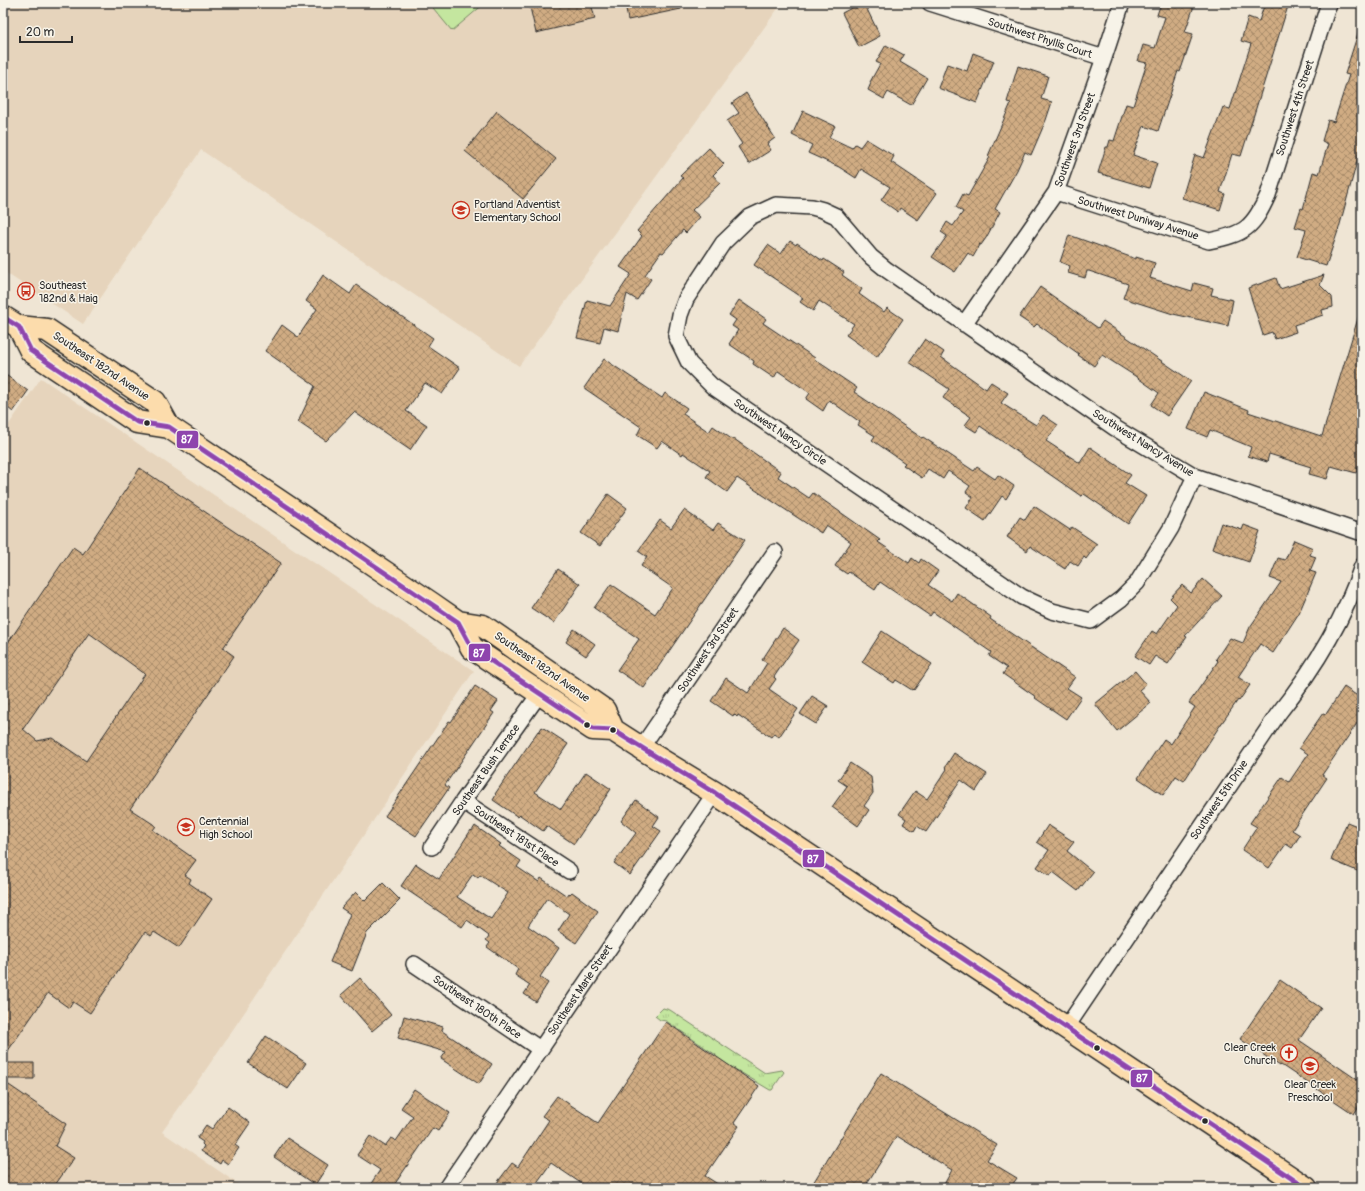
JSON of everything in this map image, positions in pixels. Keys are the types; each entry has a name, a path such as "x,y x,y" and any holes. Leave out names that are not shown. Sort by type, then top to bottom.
{"main road":[{"name":"Southeast 182nd Avenue","path":"11,322 31,351 137,422 165,421"},
{"name":"Southeast 182nd Avenue","path":"11,322 47,330 155,402 165,421 458,622 483,626 551,672 604,710 614,730 715,793 1306,1188"},
{"name":"Southeast 182nd Avenue","path":"458,622 472,648 593,729 614,730"}],"street":[{"name":"Southwest Phyllis Court","path":"930,3 1104,58"},
{"name":"Southwest 3rd Street","path":"964,324 1056,192 1122,3"},
{"name":"Southwest 4th Street","path":"1260,213 1268,195 1329,3"},
{"name":"Southwest Duniway Avenue","path":"1056,192 1209,241 1225,238 1238,233 1250,226 1260,213"},
{"name":"Southwest Nancy Circle","path":"964,324 871,257 836,216 812,207 776,205 750,216 723,242 686,299 680,315 676,336 689,363 712,386 1022,596 1052,610 1091,621 1121,599 1137,583 1171,528 1195,476"},
{"name":"Southwest Nancy Avenue","path":"964,324 1115,428 1195,476 1362,533"},
{"name":"Southwest 3rd Street","path":"641,748 775,552"},
{"name":"Southwest 5th Drive","path":"1066,1028 1278,714 1293,696 1319,657 1342,616 1362,566"},
{"name":"Southeast Bush Terrace","path":"432,847 540,693"},
{"name":"Southeast Marie Street","path":"446,1188 715,793"},
{"name":"Southeast 181st Place","path":"463,801 569,871"},
{"name":"Southeast 180th Place","path":"414,964 540,1050"}],"shaded area":[{"name":"Portland Adventist Elementary School","path":"3,3 782,3 519,366 201,150 83,324 3,271"},
{"name":"Centennial High School","path":"41,378 474,671 209,1065 162,1132 244,1188 3,1188 3,433"}],"green space":[{"path":"429,3 485,3 452,31"},
{"path":"663,1008 670,1010 765,1073 782,1070 784,1072 772,1090 770,1090 715,1057 716,1055 666,1021 660,1020 655,1016"}],"building":[{"path":"529,3 591,3 595,19 536,33"},
{"path":"625,3 680,3 681,9 628,20"},
{"path":"861,3 864,3 880,36 859,47 842,13"},
{"path":"1161,3 1195,3 1185,32 1193,34 1180,72 1178,71 1158,131 1144,126 1133,155 1157,163 1149,188 1098,173 1106,147 1108,147 1110,140 1114,141 1126,104 1133,106 1147,63 1138,61 1143,45 1155,48 1165,17 1157,15"},
{"path":"1265,3 1289,3 1241,156 1232,154 1220,192 1225,194 1220,210 1182,198 1195,155 1204,158 1223,107 1230,109 1251,44 1241,41 1248,17 1259,21"},
{"path":"1359,30 1362,30 1362,155 1359,154 1339,228 1326,266 1297,257 1306,230 1295,227 1301,208 1303,209 1313,172 1319,174 1328,144 1322,141 1328,120 1334,122 1349,75 1345,74"},
{"path":"886,45 904,55 900,62 927,78 911,105 888,92 884,99 868,90 871,83 870,82 880,64 876,62"},
{"path":"973,53 994,61 977,103 938,88 947,64 967,71"},
{"path":"1018,66 1048,76 1041,99 1052,102 1031,155 1025,152 1017,170 995,209 1000,212 986,238 981,245 979,244 980,245 973,257 968,253 955,272 932,257 947,236 941,232 947,222 953,226 963,212 956,207 963,194 968,196 990,157 988,156 1011,103 1007,102"},
{"path":"746,93 775,138 767,144 771,150 749,164 738,147 742,144 727,121 739,113 732,103"},
{"path":"497,111 556,159 523,199 465,151"},
{"path":"803,111 835,126 829,137 852,148 855,144 860,147 866,139 894,156 891,162 937,193 918,220 900,208 898,212 881,200 890,187 861,169 856,178 839,167 808,153 812,145 792,135"},
{"path":"709,148 724,164 713,175 720,183 692,210 700,217 686,233 683,230 663,253 661,252 645,275 651,279 637,300 627,294 618,331 604,327 600,343 577,338 587,300 610,306 631,274 620,267 642,236 637,231 683,178 680,176"},
{"path":"1069,235 1136,259 1136,257 1155,263 1150,278 1192,291 1194,283 1213,288 1211,295 1233,300 1228,326 1173,314 1123,298 1128,284 1089,271 1087,271 1085,278 1068,273 1070,266 1060,262"},
{"path":"790,241 796,245 797,243 823,261 824,259 844,272 842,275 862,289 859,294 884,312 887,308 903,319 877,357 846,335 854,324 819,301 813,311 800,302 803,298 754,265 768,245 781,254"},
{"path":"323,275 350,294 356,285 433,338 428,346 460,368 442,394 425,383 406,411 427,425 410,450 354,412 326,441 298,422 315,386 265,351 282,325 298,337 317,309 306,301"},
{"path":"1324,275 1320,285 1332,297 1333,307 1322,310 1323,315 1294,325 1296,332 1275,339 1272,332 1263,335 1248,288 1276,278 1280,289"},
{"path":"1040,287 1098,328 1103,321 1191,381 1167,416 1151,405 1159,393 1135,376 1102,355 1094,366 1037,324 1034,327 1019,317"},
{"path":"739,300 766,319 763,323 857,388 854,392 922,438 923,437 974,471 977,467 995,479 998,475 1014,486 1006,499 1002,496 985,521 966,508 973,497 966,492 970,486 948,471 943,479 928,469 922,478 903,465 905,463 872,440 875,436 858,425 860,422 829,400 823,411 806,399 810,393 778,371 774,378 753,364 754,361 729,344 738,330 732,326 736,320 729,315"},
{"path":"1359,315 1362,315 1362,455 1356,473 1331,466 1327,479 1309,474 1311,467 1269,454 1267,462 1248,456 1251,447 1210,430 1207,437 1188,429 1204,392 1249,410 1248,412 1322,436"},
{"path":"925,339 944,352 941,357 986,389 991,382 1008,393 1001,403 1036,425 1043,415 1058,425 1046,441 1080,463 1090,447 1131,475 1125,483 1146,496 1128,524 1084,494 1081,496 980,426 976,432 965,425 971,417 943,398 949,389 909,362"},
{"path":"604,359 662,398 665,393 687,408 683,414 709,432 713,426 733,440 734,439 781,472 778,477 809,498 813,493 880,540 878,542 909,563 912,558 919,563 921,559 938,571 928,585 952,601 957,593 991,617 990,619 1075,677 1067,688 1081,697 1066,719 1003,674 1007,668 989,656 991,652 933,612 930,616 880,582 875,590 849,572 847,574 835,566 851,542 826,525 821,533 737,478 727,492 706,477 710,471 683,453 682,455 662,441 657,448 637,435 641,427 584,388"},
{"path":"3,373 28,391 13,412 3,404"},
{"path":"140,468 281,563 223,648 234,656 130,809 156,826 153,830 196,860 185,875 191,879 189,883 212,899 179,948 154,932 151,936 145,932 90,1013 73,1002 69,1008 48,993 3,1058 3,650 73,547 83,554","holes":["89,633 145,674 86,761 52,738 37,741 23,729"]},
{"path":"608,494 627,508 600,546 581,533"},
{"path":"1034,506 1070,530 1072,527 1097,544 1086,559 1084,557 1078,566 1070,561 1065,569 1030,546 1027,551 1007,537 1020,517 1025,520"},
{"path":"684,510 713,530 718,523 745,540 644,688 617,670 639,639 594,608 611,584 655,614 673,588 641,566 647,557 638,551 660,520 671,528"},
{"path":"1221,523 1242,530 1244,525 1260,531 1249,562 1212,549"},
{"path":"1294,540 1313,548 1310,555 1316,557 1310,571 1316,573 1299,613 1273,653 1260,644 1238,677 1250,685 1219,727 1184,781 1176,776 1163,795 1138,778 1164,739 1171,744 1195,707 1189,703 1218,661 1216,659 1230,638 1243,643 1250,627 1281,582 1270,578 1278,558 1285,560"},
{"path":"558,569 580,584 554,623 531,608"},
{"path":"1203,579 1222,596 1185,636 1187,637 1168,664 1155,656 1149,665 1135,656 1152,631 1157,634 1177,605 1170,598 1182,585 1191,593"},
{"path":"783,628 799,640 774,677 776,679 769,689 798,709 779,737 774,733 771,737 738,715 737,717 734,714 733,716 711,701 726,678 748,693 767,663 762,660"},
{"path":"574,629 595,644 586,656 566,642"},
{"path":"882,631 932,664 914,690 896,680 894,683 862,662"},
{"path":"1135,671 1146,684 1139,690 1151,703 1117,731 1095,704"},
{"path":"475,686 498,701 491,711 494,713 445,785 449,788 416,836 385,816 449,721 451,722"},
{"path":"1344,687 1362,699 1362,716 1322,775 1327,778 1292,830 1300,835 1292,848 1286,844 1269,868 1242,850 1257,827 1250,823 1282,777 1289,782 1308,754 1299,748 1323,713 1326,714"},
{"path":"812,696 828,706 816,724 800,714"},
{"path":"542,727 568,744 535,792 561,809 586,772 611,789 574,844 547,826 543,831 520,815 518,817 493,800 496,795 495,794"},
{"path":"954,753 987,774 976,791 961,780 926,832 917,826 914,831 903,824 906,819 899,814 915,791 927,799 947,769 945,767"},
{"path":"850,763 871,777 873,793 864,806 869,810 858,826 832,807 847,786 838,780"},
{"path":"636,800 659,817 653,826 661,831 630,875 614,863 636,833 621,821"},
{"path":"1347,822 1362,828 1362,873 1331,860"},
{"path":"1048,825 1074,842 1067,851 1093,872 1078,891 1053,872 1050,876 1037,867 1049,850 1037,842"},
{"path":"475,826 501,844 499,846 521,861 517,867 539,882 541,878 567,896 572,892 598,911 576,943 558,931 569,914 547,898 528,926 559,948 540,977 548,983 536,1002 524,994 530,985 515,975 518,969 487,947 490,943 486,940 489,936 467,920 462,927 401,886 416,864 439,879 471,830 472,831","holes":["473,874 478,878 480,875 508,893 491,919 457,897"]},
{"path":"383,883 400,900 367,933 352,971 330,962 350,914 341,908 356,892 365,901"},
{"path":"360,978 391,1015 372,1031 341,995"},
{"name":"Clear Creek Church","path":"1280,980 1321,1008 1299,1040 1362,1083 1362,1101 1354,1114 1240,1039"},
{"path":"404,1016 443,1027 442,1031 492,1064 479,1084 441,1059 446,1052 398,1038"},
{"path":"666,1022 759,1086 734,1123 739,1126 705,1176 724,1188 588,1188 551,1163 533,1188 493,1188 512,1163 518,1167 549,1120 542,1116 557,1096 598,1123"},
{"path":"266,1036 306,1063 288,1089 248,1063"},
{"path":"3,1063 34,1063 34,1079 3,1079"},
{"path":"881,1073 997,1145 987,1160 1017,1178 1010,1188 942,1188 952,1170 897,1136 864,1188 810,1188"},
{"path":"3,1081 66,1124 55,1146 74,1158 53,1188 3,1188"},
{"path":"414,1089 450,1113 438,1131 433,1128 392,1188 368,1188 380,1170 357,1155 370,1136 385,1146 391,1138 396,1141 413,1116 401,1108"},
{"path":"228,1107 250,1123 235,1145 239,1148 228,1164 222,1160 220,1164 201,1151 204,1146 202,1144 203,1142 197,1138 206,1125 212,1129"},
{"path":"287,1138 328,1165 315,1185 274,1157"}],"transit line":[{"name":"87","path":"3,317 19,327 31,351 137,422 169,427 458,622 472,648 593,729 613,730 715,793 1306,1188"}],"place":[{"name":"Portland Adventist Elementary School","path":"461,210"},
{"name":"Southeast 182nd & Haig","path":"26,291"},
{"name":"Centennial High School","path":"186,827"},
{"name":"Clear Creek Church","path":"1289,1053"},
{"name":"Clear Creek Preschool","path":"1310,1066"}]}
